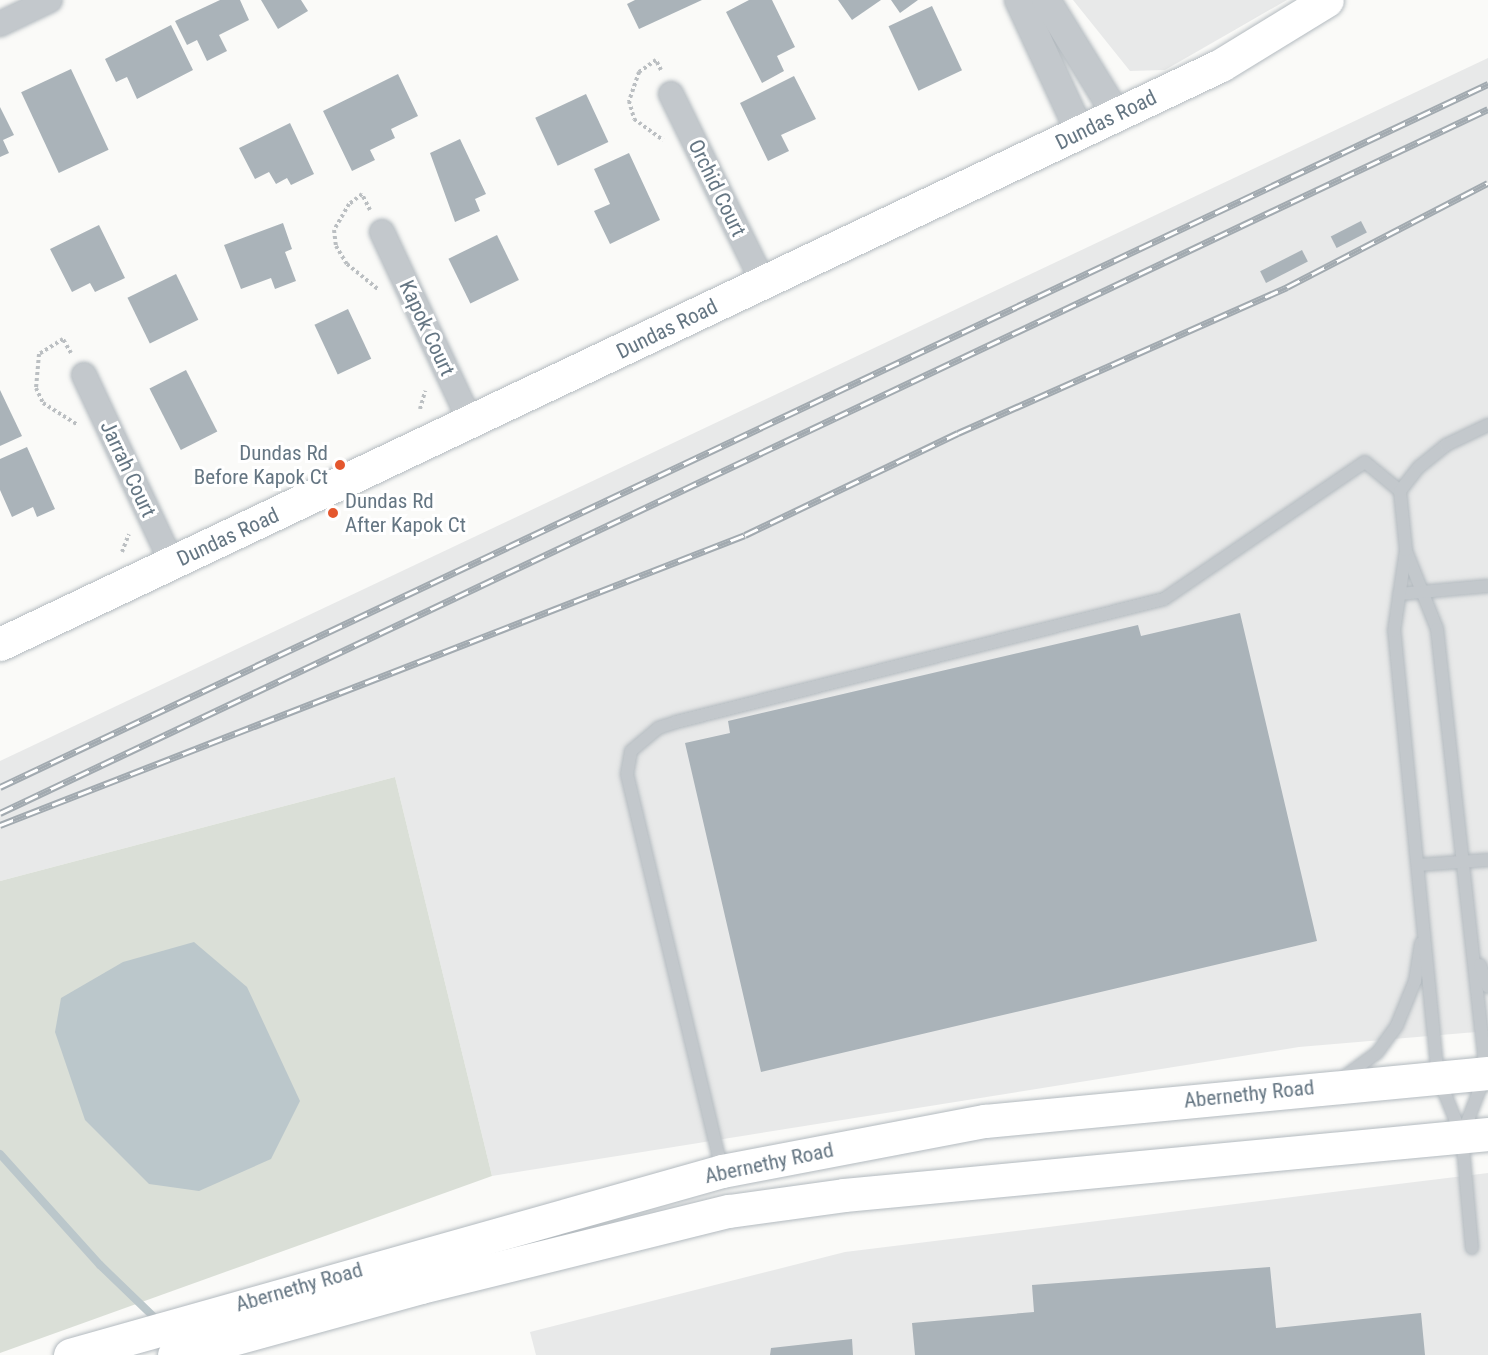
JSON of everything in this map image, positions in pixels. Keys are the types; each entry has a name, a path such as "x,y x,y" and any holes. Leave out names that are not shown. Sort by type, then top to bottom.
{"main road":[{"name":"Dundas Road","path":"0,644 471,423 1221,65 1327,0"},
{"name":"Abernethy Road","path":"70,1355 722,1171 984,1121 1487,1073"},
{"name":"Abernethy Road","path":"174,1355 421,1287 729,1211 844,1195 1475,1135"}],"street":[{"path":"0,24 50,0"},
{"path":"1019,0 1080,132"},
{"path":"1046,0 1116,114"},
{"name":"Orchid Court","path":"671,94 763,282"},
{"name":"Kapok Court","path":"382,232 471,423"},
{"name":"Jarrah Court","path":"84,375 172,563"}],"lane":[{"path":"1475,1135 1438,1077 1394,631 1406,550 1401,491 1419,467 1446,445 1488,425"},
{"path":"722,1171 627,774 631,751 658,728 676,722 1164,599 1365,462 1401,491"},
{"path":"1406,550 1437,629 1487,1073 1475,1135 1472,1248"},
{"path":"1399,594 1488,586"},
{"path":"1418,865 1488,860"},
{"path":"1302,1089 1351,1074 1377,1053 1397,1025 1415,981 1424,924"},
{"path":"1474,950 1488,987"}],"path":[{"path":"667,143 634,119 629,102 639,72 656,60 671,94"},
{"path":"382,232 362,194 349,204 334,230 336,246 347,264 386,295"},
{"path":"84,375 63,339 39,354 36,387 43,403 84,429"},
{"path":"417,414 425,391 419,368 441,358"},
{"path":"118,558 129,533 124,511 144,502"}],"shaded area":[{"path":"1073,0 1287,0 1165,70 1130,71"},
{"path":"1488,58 1488,1031 1299,1047 492,1176 395,777 0,881 0,761"},
{"path":"395,777 492,1176 0,1353 0,881"},
{"path":"194,942 247,987 300,1101 271,1159 199,1191 149,1184 85,1120 55,1032 61,998 123,962"},
{"path":"1488,1173 1488,1355 536,1355 530,1332 845,1252"}],"building":[{"path":"220,0 240,0 249,20 219,35 227,51 207,61 197,40 187,45 175,21"},
{"path":"261,0 301,0 308,11 278,29"},
{"path":"635,0 702,0 639,29 627,4"},
{"path":"749,0 772,0 795,47 777,56 784,71 762,83 726,12"},
{"path":"838,0 881,0 852,20"},
{"path":"891,0 918,0 900,13"},
{"path":"932,6 962,70 919,91 888,26"},
{"path":"171,25 193,70 137,99 127,77 116,82 105,59"},
{"path":"71,69 109,150 59,173 21,92"},
{"path":"398,74 418,116 391,129 395,138 370,150 375,160 352,171 323,111"},
{"path":"794,76 816,119 781,135 789,151 768,161 740,103"},
{"path":"586,94 608,142 558,166 535,118"},
{"path":"0,107 14,135 3,140 9,153 0,157"},
{"path":"290,123 314,174 291,185 287,178 276,184 269,172 255,179 239,148"},
{"path":"460,139 486,194 475,199 480,211 455,222 430,153"},
{"path":"629,153 660,220 610,244 594,211 610,204 594,169"},
{"path":"1361,221 1367,233 1337,248 1331,236"},
{"path":"283,223 292,249 285,252 296,281 275,289 271,278 241,289 224,245"},
{"path":"99,225 125,278 95,292 90,283 72,292 50,249"},
{"path":"497,235 519,280 470,304 448,259"},
{"path":"1302,250 1308,262 1266,283 1260,271"},
{"path":"176,274 198,320 150,344 127,298"},
{"path":"348,309 371,359 338,374 314,325"},
{"path":"186,370 217,431 181,450 149,389"},
{"path":"0,390 22,436 0,446"},
{"path":"27,447 55,509 37,517 33,507 12,517 0,490 0,459"},
{"path":"1240,613 1317,941 761,1072 685,743 730,733 728,721 1138,625 1141,636"},
{"path":"1270,1267 1276,1328 1421,1313 1425,1355 915,1355 912,1323 1034,1312 1032,1285"},
{"path":"852,1339 853,1355 770,1355 771,1348"}],"waterway":[{"path":"0,1154 100,1265 159,1322"}],"railway":[{"path":"0,787 1488,84"},
{"path":"0,813 1488,109"},
{"path":"0,825 745,535 958,433 1287,287 1488,183"}],"place":[{"name":"Dundas Rd Before Kapok Ct","path":"340,465"},
{"name":"Dundas Rd After Kapok Ct","path":"333,513"}]}
